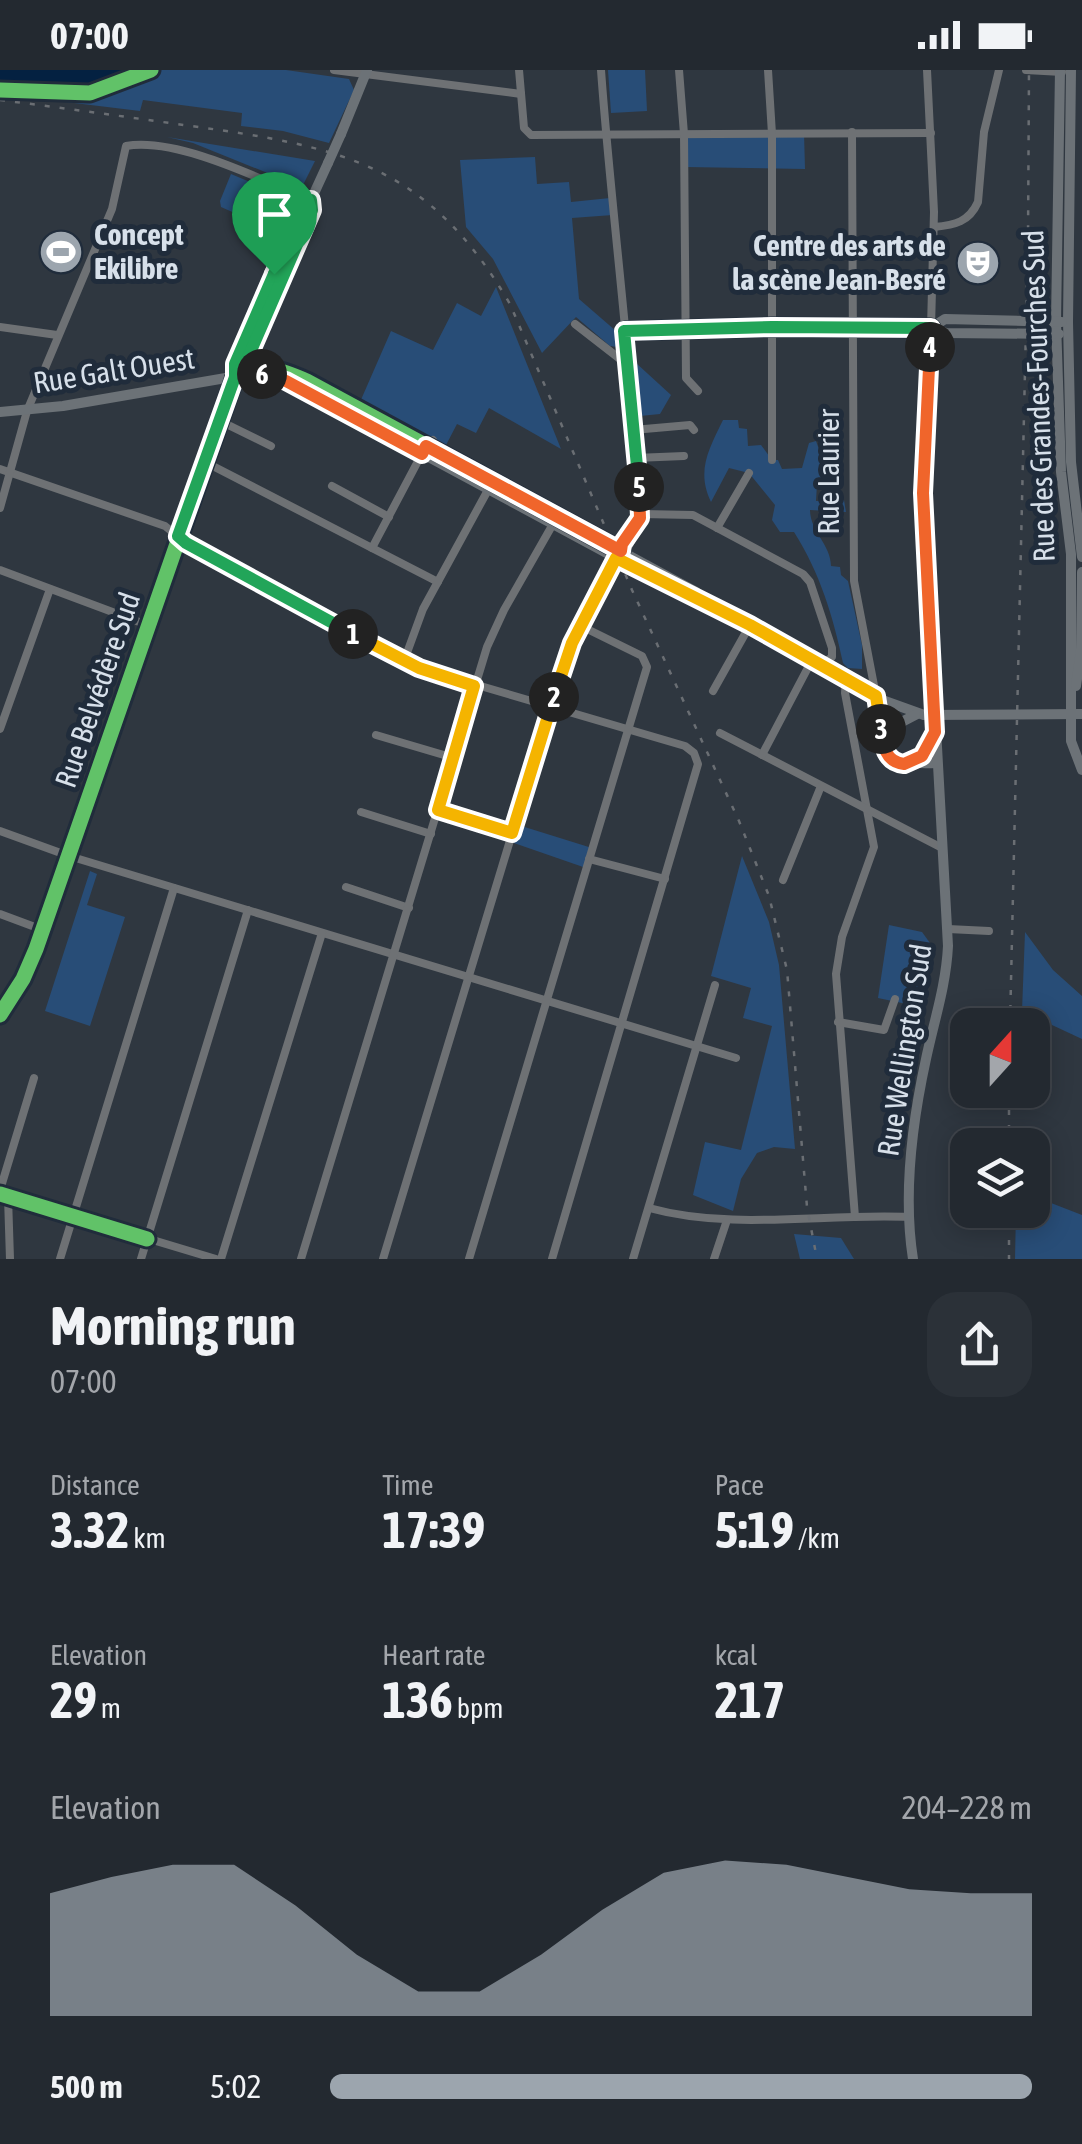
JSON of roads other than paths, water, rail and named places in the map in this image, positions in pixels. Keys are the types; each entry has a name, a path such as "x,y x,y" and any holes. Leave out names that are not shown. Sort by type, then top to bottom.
{"main road":[{"name":"Rue des Grandes-Fourches Sud","path":"1067,70 1061,472 1079,645"},
{"name":"Rue Belvédère Sud","path":"235,377 239,353 366,73"},
{"path":"931,328 944,320 1062,328"},
{"name":"Rue Wellington Sud","path":"913,1259 910,1217 918,1102 942,995 948,929 923,493 931,328"},
{"name":"Rue des Grandes-Fourches Sud","path":"1062,328 1082,556"},
{"name":"Rue Galt Ouest","path":"0,412 255,374 278,378 427,447 876,696 920,714 1077,717"},
{"name":"Rue Galt Ouest","path":"427,447 488,490 619,554"},
{"name":"Rue des Grandes-Fourches Sud","path":"1082,572 1077,717 1072,750 1082,770"},
{"name":"Rue Laurier","path":"876,696 883,744"},
{"path":"920,714 894,726 883,744 889,758 904,764 936,763"},
{"path":"904,764 922,756 935,732"}],"street":[{"path":"334,70 521,94"},
{"path":"519,70 527,133 930,133"},
{"path":"382,1259 471,978 566,656 619,554 640,527 601,70"},
{"path":"678,70 684,134 686,378 698,392"},
{"path":"768,70 772,134 772,460"},
{"name":"Rue Wellington Sud","path":"927,70 934,227 931,328"},
{"path":"934,227 959,224 978,202 984,132 999,70"},
{"path":"1026,70 1067,70"},
{"name":"Rue Laurier","path":"852,132 854,581 876,696"},
{"path":"0,508 27,411 112,209 122,153 129,144 200,156 311,200"},
{"path":"576,324 629,366"},
{"path":"0,326 56,335"},
{"path":"624,331 931,328"},
{"name":"Rue Belvédère Sud","path":"0,1015 12,999 43,930 235,377"},
{"path":"218,420 271,446"},
{"path":"633,430 690,426 694,430"},
{"path":"372,548 427,447"},
{"path":"635,458 684,456"},
{"path":"203,461 438,582"},
{"path":"0,469 165,526 203,552 404,661 474,686 685,746 694,753 698,764 552,1259"},
{"path":"717,528 749,473"},
{"path":"332,486 389,517"},
{"path":"404,661 412,634 488,490"},
{"path":"640,518 693,515 808,578 833,652 817,662 762,755"},
{"path":"301,1259 474,686 494,630 553,524"},
{"path":"0,570 150,626"},
{"path":"0,729 50,589"},
{"path":"713,691 750,625"},
{"path":"468,1259 646,667 646,659 580,626"},
{"path":"846,679 844,693 874,847 839,950 836,974 855,1217"},
{"path":"720,733 943,849"},
{"path":"376,735 454,758"},
{"path":"784,880 821,786"},
{"path":"438,810 512,833"},
{"path":"361,812 431,834"},
{"path":"0,831 70,856 736,1058"},
{"path":"589,859 665,879"},
{"path":"60,1259 174,888"},
{"path":"346,888 409,908"},
{"path":"141,1259 248,910"},
{"path":"0,914 43,930"},
{"path":"948,929 989,931"},
{"path":"3,1194 218,1259 322,933"},
{"path":"634,1259 715,985"},
{"path":"0,995 12,999"},
{"path":"838,1022 884,1030 894,998"},
{"path":"10,1259 3,1194 34,1078"},
{"path":"648,1208 684,1217 726,1220 910,1217"},
{"path":"714,1259 726,1220"}],"railway":[{"path":"1010,1008 1029,70"},
{"path":"0,100 245,134 337,155 376,170 413,192 447,220 479,257 510,304 769,896 787,970 807,1207 817,1259"},
{"path":"1009,1108 1009,1128"},
{"path":"1009,1228 1009,1259"}],"place":[{"name":"Concept Ekilibre","path":"61,252"},
{"name":"Centre des arts de la scène Jean-Besré","path":"978,263"}]}
